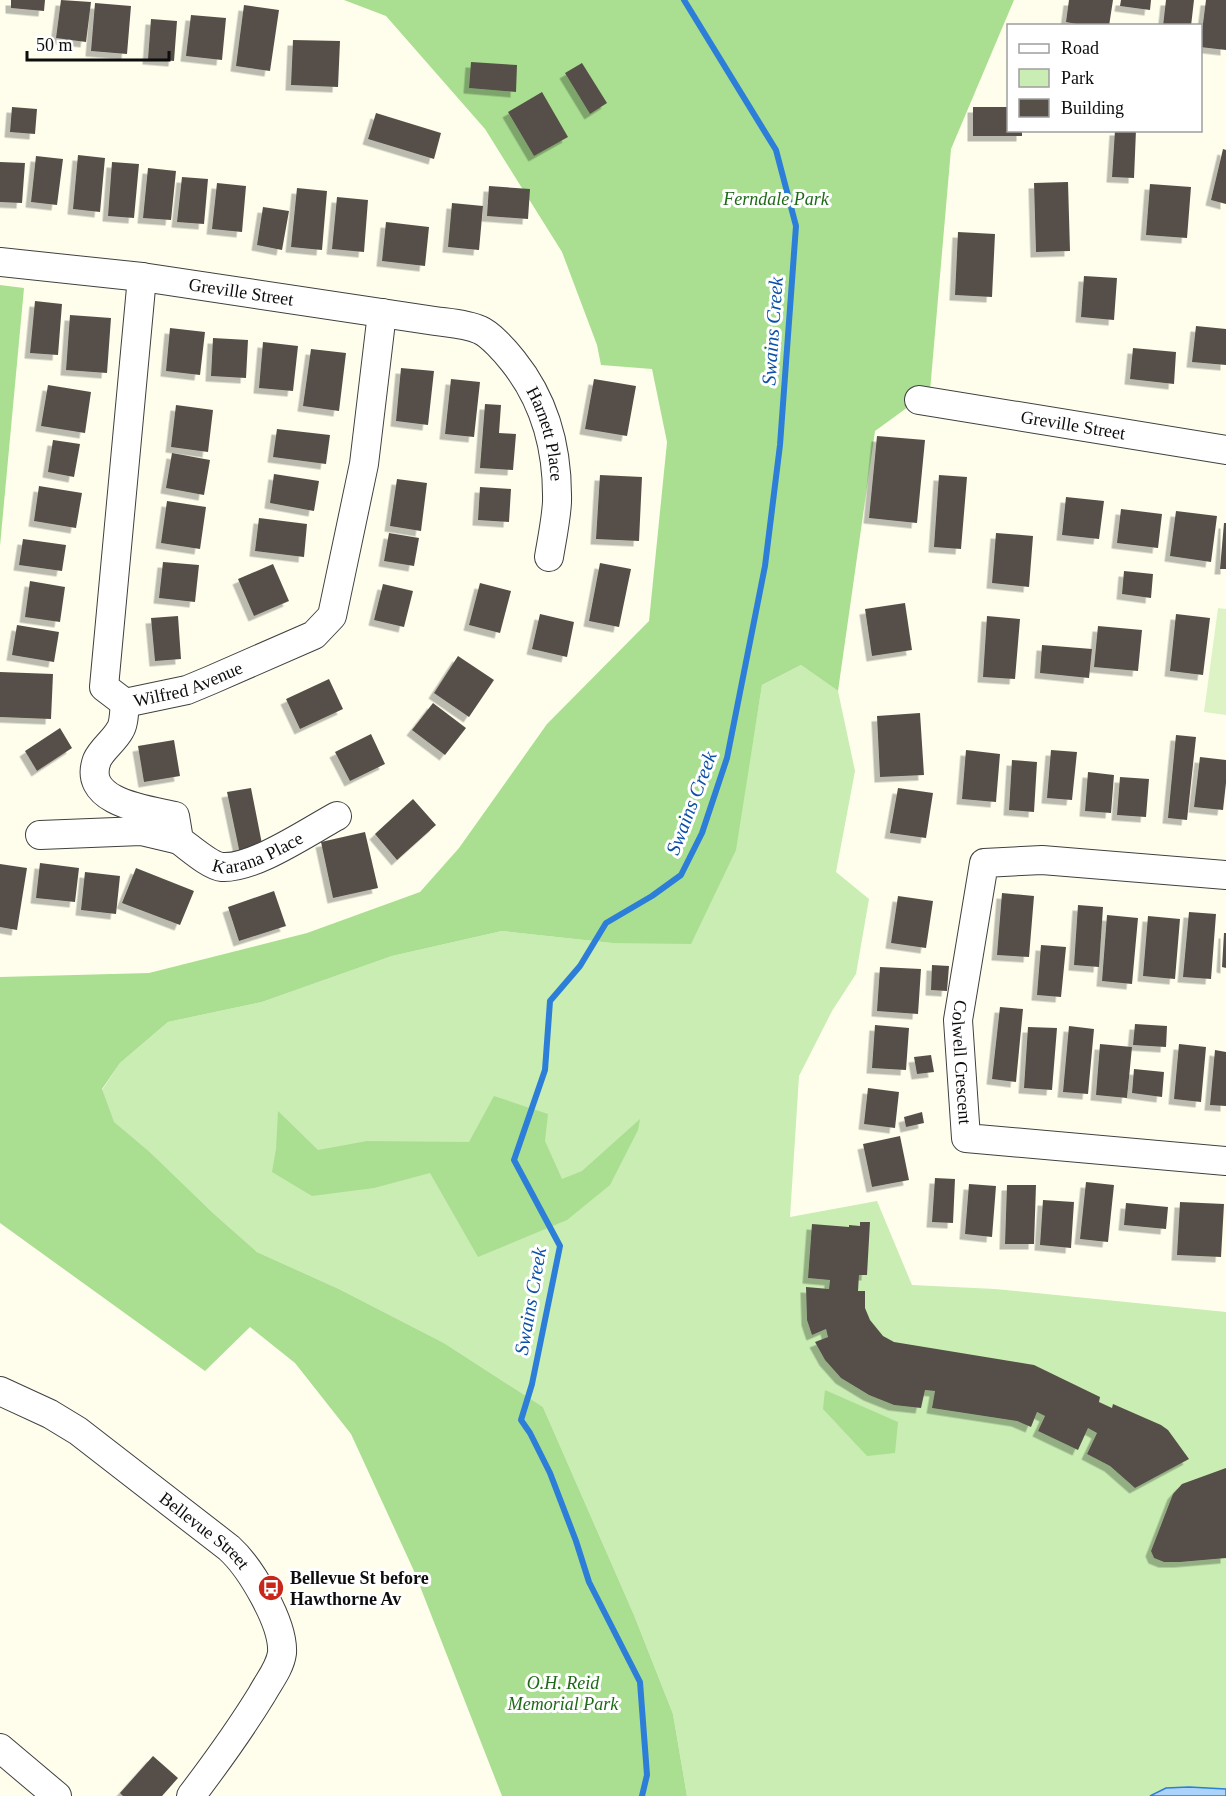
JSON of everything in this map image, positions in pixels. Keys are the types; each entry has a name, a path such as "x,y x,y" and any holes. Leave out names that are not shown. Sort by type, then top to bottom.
{"street":[{"name":"Greville Street","path":"0,262 141,277 481,330"},
{"name":"Wilfred Avenue","path":"141,277 104,687 125,704 187,690 211,680 314,635 332,616 364,464 382,313"},
{"name":"Harnett Place","path":"481,330 506,352 525,376 548,424 555,464 557,504 549,557"},
{"name":"Greville Street","path":"919,400 1226,450"},
{"path":"125,704 121,729 97,760 96,779 105,793 122,804 175,816 179,840"},
{"name":"Karana Place","path":"40,835 141,831 179,840 221,867 249,863 337,816"},
{"name":"Colwell Crescent","path":"1226,875 1042,861 984,863 958,1020 966,1138 1226,1161"},
{"name":"Bellevue Street","path":"0,1391 50,1414 78,1431 230,1548 246,1566 279,1627 282,1651 276,1669 235,1738 190,1796"},
{"path":"0,1748 57,1796"}],"green space":[{"path":"344,0 1014,0 951,149 930,391 875,431 838,691 801,665 762,685 736,850 691,944 612,943 502,931 392,956 262,1002 168,1022 120,1063 102,1089 114,1122 151,1153 257,1252 339,1289 444,1343 543,1407 634,1615 673,1714 687,1796 502,1796 414,1571 351,1434 295,1363 250,1327 205,1371 0,1223 0,977 149,973 307,933 420,892 459,848 547,724 649,621 667,442 652,369 601,365 597,345 562,252 485,129 386,16"},
{"path":"0,285 24,288 0,546"},
{"path":"1218,608 1226,609 1226,715 1204,712"},
{"path":"801,665 838,691 855,771 836,872 869,899 856,974 832,1011 799,1076 790,1217 877,1201 912,1285 995,1289 1226,1312 1226,1796 687,1796 673,1714 634,1615 543,1407 444,1343 339,1289 257,1252 151,1153 113,1122 102,1090 120,1063 168,1022 262,1002 392,956 502,931 612,943 753,740 762,685"},
{"path":"494,1096 548,1114 545,1141 562,1179 582,1171 640,1119 638,1130 610,1185 567,1220 478,1257 430,1173 374,1188 312,1196 272,1172 278,1111 318,1150 367,1141 469,1142"},
{"path":"825,1390 898,1422 895,1453 867,1456 823,1409"}],"water":[{"path":"1166,1788 1226,1789 1226,1796 1150,1796"}],"building":[{"path":"11,0 45,0 44,11 11,8"},
{"path":"61,0 91,2 86,42 56,38"},
{"path":"1069,0 1113,0 1109,24 1066,22"},
{"path":"1121,0 1151,0 1150,10 1120,6"},
{"path":"1166,0 1194,0 1191,24 1163,24"},
{"path":"1206,0 1226,0 1226,50 1202,47"},
{"path":"95,3 131,6 127,54 91,51"},
{"path":"244,5 279,10 270,71 236,66"},
{"path":"191,15 226,18 222,60 186,56"},
{"path":"151,19 177,21 174,61 148,59"},
{"path":"293,40 340,41 338,87 291,85"},
{"path":"471,62 517,65 516,92 469,88"},
{"path":"582,63 607,103 590,114 565,73"},
{"path":"542,92 568,137 534,156 508,112"},
{"path":"12,107 37,109 35,134 10,132"},
{"path":"973,107 1007,107 1007,132 1022,132 1022,136 973,136"},
{"path":"376,113 441,133 434,159 368,139"},
{"path":"1115,132 1136,132 1134,178 1112,177"},
{"path":"1223,149 1226,150 1226,204 1211,200"},
{"path":"78,155 105,158 100,212 73,209"},
{"path":"36,156 63,159 57,205 31,202"},
{"path":"0,162 25,163 22,203 0,202"},
{"path":"112,162 139,164 134,218 108,216"},
{"path":"148,168 176,171 171,220 143,218"},
{"path":"182,177 208,179 204,224 177,222"},
{"path":"1068,182 1070,251 1036,252 1034,183"},
{"path":"217,183 246,186 242,232 212,229"},
{"path":"1150,184 1191,187 1187,238 1146,235"},
{"path":"489,186 530,189 528,219 487,216"},
{"path":"297,188 327,191 322,250 291,247"},
{"path":"337,197 368,200 364,252 332,249"},
{"path":"452,203 483,206 479,250 448,247"},
{"path":"263,207 289,211 282,250 257,245"},
{"path":"386,222 429,227 425,266 382,261"},
{"path":"958,232 995,234 992,297 955,295"},
{"path":"1084,276 1117,278 1114,320 1081,317"},
{"path":"35,301 62,304 58,355 30,353"},
{"path":"70,315 111,318 107,373 66,370"},
{"path":"1196,326 1226,329 1226,365 1192,362"},
{"path":"170,328 205,332 200,375 166,371"},
{"path":"213,338 248,340 246,378 211,376"},
{"path":"263,342 298,346 293,391 259,388"},
{"path":"1133,348 1176,352 1174,384 1130,379"},
{"path":"311,349 346,353 339,411 303,406"},
{"path":"401,368 434,371 428,425 396,421"},
{"path":"451,379 480,382 474,437 445,434"},
{"path":"594,379 636,386 627,436 585,429"},
{"path":"48,385 91,392 85,433 41,426"},
{"path":"485,404 501,405 499,433 516,434 513,470 480,468"},
{"path":"176,405 213,410 208,452 171,447"},
{"path":"277,429 330,435 326,464 273,457"},
{"path":"877,436 925,440 917,523 869,518"},
{"path":"53,440 80,444 74,477 48,472"},
{"path":"172,453 210,460 204,495 166,488"},
{"path":"274,474 319,481 314,511 270,503"},
{"path":"600,475 642,477 639,541 596,539"},
{"path":"939,475 967,477 961,549 934,547"},
{"path":"397,479 427,483 421,531 390,526"},
{"path":"39,486 82,493 76,528 34,521"},
{"path":"480,487 511,489 509,522 478,520"},
{"path":"1066,497 1104,501 1099,539 1062,535"},
{"path":"167,501 206,507 200,549 161,543"},
{"path":"1121,509 1162,514 1158,548 1117,543"},
{"path":"1176,511 1217,516 1211,562 1170,556"},
{"path":"259,518 307,524 304,557 255,551"},
{"path":"1224,523 1226,523 1226,569 1220,569"},
{"path":"389,533 419,538 414,566 384,561"},
{"path":"996,533 1033,536 1029,587 992,583"},
{"path":"23,539 66,545 62,571 19,565"},
{"path":"163,562 199,565 195,602 159,598"},
{"path":"600,563 631,569 619,627 589,621"},
{"path":"273,564 289,601 254,616 238,579"},
{"path":"1124,571 1153,574 1151,598 1122,594"},
{"path":"30,581 65,587 60,622 25,617"},
{"path":"480,583 511,591 500,633 469,625"},
{"path":"383,584 413,591 404,627 374,620"},
{"path":"905,603 912,650 872,656 865,609"},
{"path":"540,614 574,622 567,657 532,649"},
{"path":"1176,614 1210,618 1203,675 1170,671"},
{"path":"178,616 181,659 155,661 151,618"},
{"path":"987,616 1020,619 1015,679 983,677"},
{"path":"17,625 59,632 54,662 12,655"},
{"path":"1098,626 1142,630 1138,671 1094,667"},
{"path":"1042,645 1092,649 1089,678 1040,673"},
{"path":"458,656 494,680 469,717 434,693"},
{"path":"0,672 53,674 51,719 0,717"},
{"path":"329,679 343,709 300,729 286,699"},
{"path":"433,703 466,728 445,755 412,730"},
{"path":"920,713 924,775 880,777 877,716"},
{"path":"60,728 72,748 37,771 25,751"},
{"path":"371,734 385,764 350,781 335,752"},
{"path":"1176,735 1196,737 1187,820 1168,818"},
{"path":"174,740 180,776 144,782 138,746"},
{"path":"966,750 1000,754 996,802 962,799"},
{"path":"1051,750 1077,752 1072,800 1047,798"},
{"path":"1200,757 1226,760 1223,810 1194,807"},
{"path":"1012,760 1037,762 1034,812 1009,810"},
{"path":"1088,772 1114,775 1111,813 1085,811"},
{"path":"1120,777 1149,779 1146,817 1117,815"},
{"path":"251,788 263,849 240,854 227,792"},
{"path":"898,788 933,793 926,838 890,833"},
{"path":"413,799 436,825 397,860 375,834"},
{"path":"365,832 378,888 333,898 321,842"},
{"path":"40,863 79,868 75,902 36,898"},
{"path":"0,864 27,868 17,930 0,927"},
{"path":"136,868 194,891 180,925 122,903"},
{"path":"85,872 120,876 116,914 81,910"},
{"path":"274,891 286,926 239,941 228,907"},
{"path":"1002,893 1034,896 1029,957 997,955"},
{"path":"898,896 933,901 926,948 891,943"},
{"path":"1078,905 1103,907 1099,967 1074,965"},
{"path":"1189,912 1216,914 1211,979 1183,977"},
{"path":"1107,915 1138,918 1132,984 1102,981"},
{"path":"1148,916 1180,919 1175,979 1143,976"},
{"path":"1224,933 1226,933 1226,968 1222,967"},
{"path":"1041,945 1066,947 1061,997 1037,995"},
{"path":"932,965 949,966 947,991 931,990"},
{"path":"880,967 921,969 918,1014 877,1011"},
{"path":"1000,1007 1023,1009 1016,1082 992,1079"},
{"path":"1135,1024 1167,1026 1166,1047 1133,1045"},
{"path":"875,1025 909,1028 906,1070 872,1068"},
{"path":"1069,1026 1094,1029 1088,1094 1063,1092"},
{"path":"1028,1027 1057,1028 1052,1090 1024,1088"},
{"path":"1100,1044 1132,1047 1127,1098 1096,1095"},
{"path":"1179,1044 1206,1047 1201,1102 1174,1099"},
{"path":"1215,1050 1226,1052 1226,1106 1210,1105"},
{"path":"931,1055 934,1072 917,1074 914,1057"},
{"path":"1134,1069 1164,1072 1162,1097 1132,1093"},
{"path":"868,1088 899,1092 895,1128 864,1124"},
{"path":"922,1112 924,1123 906,1127 904,1117"},
{"path":"900,1136 909,1180 872,1187 863,1144"},
{"path":"935,1178 955,1179 953,1223 932,1222"},
{"path":"1086,1182 1114,1185 1108,1242 1080,1239"},
{"path":"969,1184 996,1186 992,1237 965,1234"},
{"path":"1007,1185 1036,1185 1034,1244 1005,1244"},
{"path":"1043,1200 1074,1202 1071,1248 1040,1245"},
{"path":"1180,1202 1224,1204 1221,1257 1177,1255"},
{"path":"1126,1203 1168,1207 1166,1229 1124,1225"},
{"path":"860,1222 870,1222 867,1275 859,1275 858,1291 865,1291 865,1308 870,1320 883,1336 894,1342 1034,1365 1100,1397 1099,1402 1112,1408 1113,1404 1161,1425 1168,1430 1189,1459 1135,1488 1110,1466 1087,1454 1097,1433 1088,1428 1078,1450 1038,1431 1045,1416 1037,1412 1031,1427 1017,1421 932,1408 935,1391 925,1390 921,1408 894,1405 869,1395 841,1378 825,1360 815,1342 828,1337 826,1329 812,1335 807,1320 806,1287 829,1289 830,1280 808,1278 812,1224 849,1227 849,1225 860,1226"},
{"path":"1226,1468 1226,1558 1164,1562 1154,1558 1151,1551 1173,1494 1182,1484"},
{"path":"153,1756 178,1778 162,1796 123,1796 120,1793"}],"waterway":[{"name":"Swains Creek","path":"642,1796 647,1775 640,1682 589,1582 550,1473 521,1420 532,1384 560,1246 514,1160 545,1070 550,1001 580,966 606,923 652,896 681,875 702,833 727,758 765,566 780,445 796,226 776,150 684,0"}],"place":[{"name":"Bellevue St before Hawthorne Av","path":"271,1588"}],"park label":[{"name":"Ferndale Park","path":"776,199"},
{"name":"O.H. Reid Memorial Park","path":"563,1693"}]}
